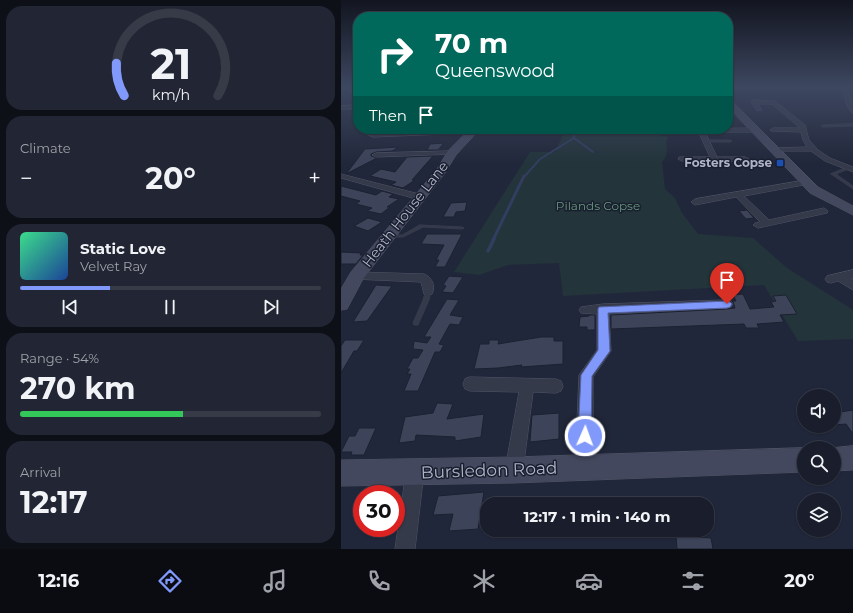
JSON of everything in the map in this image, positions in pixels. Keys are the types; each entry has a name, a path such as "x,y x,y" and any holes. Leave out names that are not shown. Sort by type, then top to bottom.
{"street":[{"path":"738,113 806,182 823,195 853,211"},
{"path":"786,113 803,126 806,141 813,149 829,160 851,169"},
{"path":"733,130 755,130"},
{"path":"773,130 804,130"},
{"path":"370,134 383,134"},
{"name":"Heath House Lane","path":"347,289 441,171 451,153 470,134"},
{"path":"702,134 715,159"},
{"path":"774,150 813,149"},
{"path":"376,155 451,153"},
{"path":"682,159 745,159"},
{"path":"341,176 420,197"},
{"path":"695,202 806,182"},
{"path":"738,194 762,224 824,211"},
{"path":"853,274 836,278 853,286"},
{"path":"347,289 424,278 427,281 428,291"},
{"path":"585,310 727,304"},
{"path":"584,467 587,375 604,351 603,309"},
{"path":"470,384 556,386"},
{"path":"514,470 527,385"},
{"path":"841,459 853,458"},
{"name":"Bursledon Road","path":"341,473 514,470 797,460"},
{"path":"405,549 415,472"}],"lane":[{"path":"823,126 853,125"},
{"path":"706,141 730,141"},
{"path":"851,169 833,174 853,188"},
{"path":"388,236 403,236 422,226 462,228"},
{"path":"416,323 426,300 428,291"}],"green space":[{"name":"Pilands Copse","path":"564,134 655,134 668,137 666,142 666,155 662,162 665,189 675,198 682,213 698,234 753,238 787,268 853,310 853,339 798,341 764,285 563,296 559,263 508,265 479,275 454,272 530,152 555,152"}],"building":[{"path":"444,143 438,150 427,150 430,144"},
{"path":"399,147 392,151 376,152 371,154 371,156 377,158 346,174 365,149"},
{"path":"433,156 412,180 415,180 403,188 391,185 396,182 370,176 381,169 395,172 407,157"},
{"path":"341,186 376,195 382,191 393,194 389,197 399,199 387,207 390,207 381,214 367,211 372,208 356,204 360,201 341,196"},
{"path":"467,202 465,211 456,212 454,217 443,217 451,203"},
{"path":"747,210 754,218 746,219 739,211"},
{"path":"368,218 382,222 368,231 354,226"},
{"path":"427,234 462,234 445,267 435,267 439,260 436,260 444,245 421,244"},
{"path":"341,252 361,253 360,255 363,255 356,264 341,264"},
{"path":"449,276 463,277 453,293 442,292 446,286 443,285"},
{"path":"376,285 392,286 367,321 353,322"},
{"path":"743,294 750,309 774,307 771,302 776,301 773,296 786,295 797,314 780,315 784,322 757,324 759,328 746,328 744,324 611,329 611,315 735,308 733,301 736,301 733,295"},
{"path":"447,299 459,300 450,315 463,317 459,325 450,324 439,344 444,345 440,352 435,352 418,391 404,391 411,374 407,374 410,369 407,369 413,358 418,358 423,350 413,349 414,341 427,343 431,337 424,337"},
{"path":"595,315 595,330 587,330 587,327 579,327 580,317"},
{"path":"541,337 554,337 554,341 563,341 563,364 521,367 522,365 474,369 480,344 489,344 489,340 499,340 498,344"},
{"path":"345,340 364,340 357,351 354,351 341,373 341,346"},
{"path":"437,403 453,404 447,419 484,414 481,437 455,441 455,437 416,435 415,441 399,443 405,417 433,413"},
{"path":"853,410 853,434 846,424 841,424 841,412"},
{"path":"559,413 559,439 530,442 532,415"},
{"path":"359,428 376,428 364,455 351,455 352,452 341,452 349,436 355,436"},
{"path":"484,492 483,497 480,497 480,517 478,529 449,531 453,514 433,515 438,496"},
{"path":"676,537 711,538 713,549 677,549"}],"waterway":[{"path":"574,134 574,138"},
{"path":"524,177 540,159 574,138"},
{"path":"574,138 593,152"},
{"path":"493,240 524,176"},
{"path":"488,251 494,239"}],"place":[{"name":"Fosters Copse","path":"780,163"}],"route":[{"path":"585,436 587,375 594,363 604,351 603,309 727,304"}]}
